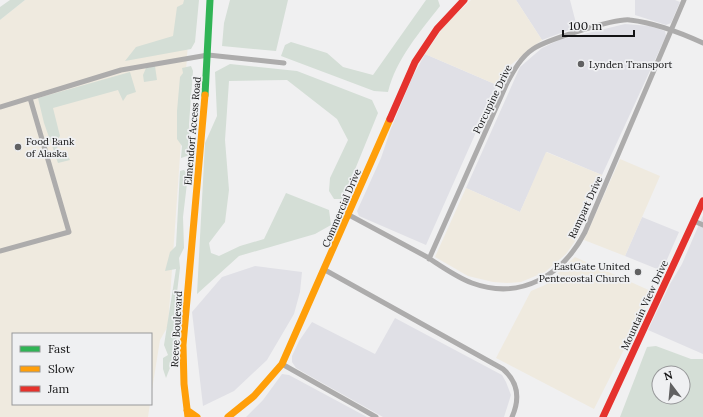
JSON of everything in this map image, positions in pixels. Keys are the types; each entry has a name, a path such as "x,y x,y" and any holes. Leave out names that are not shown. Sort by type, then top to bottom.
{"street":[{"name":"Elmendorf Access Road","path":"192,242 208,55 208,21 210,0"},
{"name":"Commercial Drive","path":"228,417 254,396 282,364 325,270 414,62 431,36 451,12 464,0"},
{"name":"Rampart Drive","path":"349,215 471,283 497,288 527,286 541,280 563,265 585,232 673,29 684,0"},
{"name":"Porcupine Drive","path":"429,259 514,70 534,48 596,26 628,20 673,29 703,43"},
{"path":"0,106 121,70 208,55 284,63"},
{"path":"0,251 69,232 30,98"},
{"name":"Mountain View Drive","path":"603,417 703,201"},
{"path":"694,222 703,225"},
{"name":"Reeve Boulevard","path":"188,414 183,345 192,242"},
{"path":"325,270 472,351 508,373 517,392 517,404 512,417"},
{"path":"282,364 376,417"},
{"path":"188,414 197,417"}],"shaded area":[{"path":"10,0 25,0 0,20 0,7"},
{"path":"25,0 191,0 168,326 160,340 152,390 152,333 12,333 12,405 150,405 148,417 0,417 0,20"},
{"path":"184,0 199,0 195,42 191,49 125,61 136,47 173,36 177,7 183,4"},
{"path":"230,0 288,0 276,51 222,46 224,23"},
{"path":"426,0 438,0 440,6 403,57 388,92 374,91 281,56 285,45 291,42 327,53 343,67 373,75"},
{"path":"471,0 516,0 542,40 508,67 497,85 425,54 445,25"},
{"path":"516,0 570,0 577,27 542,40"},
{"path":"635,0 675,0 680,2 671,23 666,25 635,15"},
{"name":"Lynden Transport","path":"625,24 650,26 665,31 666,36 602,175 547,152 520,212 466,188 520,67 542,48 559,40"},
{"path":"425,54 497,85 426,245 359,216 357,211 381,158 390,131 412,78"},
{"path":"230,64 297,71 372,100 378,113 343,199 334,199 329,191 330,178 348,140 337,119 287,80 229,81 225,140 229,190 225,222 209,243 211,253 219,256 240,246 264,239 286,193 329,210 331,225 315,234 239,256 197,294 205,143 217,116 215,72"},
{"path":"155,66 157,80 144,82 143,75 146,68"},
{"path":"191,66 193,71 189,124 190,155 181,158 182,146 177,139 177,111 180,77 183,73 182,68"},
{"path":"130,72 136,92 127,95 123,101 118,90 53,108 60,136 56,141 59,154 66,152 70,160 58,163 44,123 38,98"},
{"path":"546,152 602,175 578,237 566,254 545,272 521,282 507,283 493,282 468,276 435,257 466,188 520,212"},
{"path":"620,159 660,176 625,256 584,240"},
{"path":"184,170 188,175 183,217 184,248 179,258 180,268 175,309 178,315 175,355 166,378 163,369 163,358 168,355 164,345 176,269 165,271 170,252 176,246 180,171"},
{"path":"703,215 703,354 648,330 670,284 682,264"},
{"path":"642,217 679,232 662,271 625,256"},
{"path":"575,257 653,292 594,409 496,358 531,291 545,285"},
{"path":"255,266 302,272 300,292 294,314 267,360 234,391 203,406 192,312 222,277"},
{"path":"395,318 502,375 511,395 504,417 383,417 296,368 292,362 292,356 299,341 312,322 375,354"},
{"path":"656,346 691,359 703,359 703,417 620,417 647,347"},
{"path":"282,374 289,375 367,417 246,417 263,400"}],"traffic: fast":[{"path":"205,95 210,0"}],"traffic: slow":[{"path":"188,417 184,384 183,345 205,95"},
{"path":"228,417 254,396 282,364 390,119"},
{"path":"187,410 197,417"}],"traffic: jam":[{"path":"390,119 415,62 437,29 464,0"},
{"path":"603,417 703,201"}],"place":[{"name":"Lynden Transport","path":"581,64"},
{"name":"Food Bank of Alaska","path":"18,147"},
{"name":"EastGate United Pentecostal Church","path":"638,272"}]}
